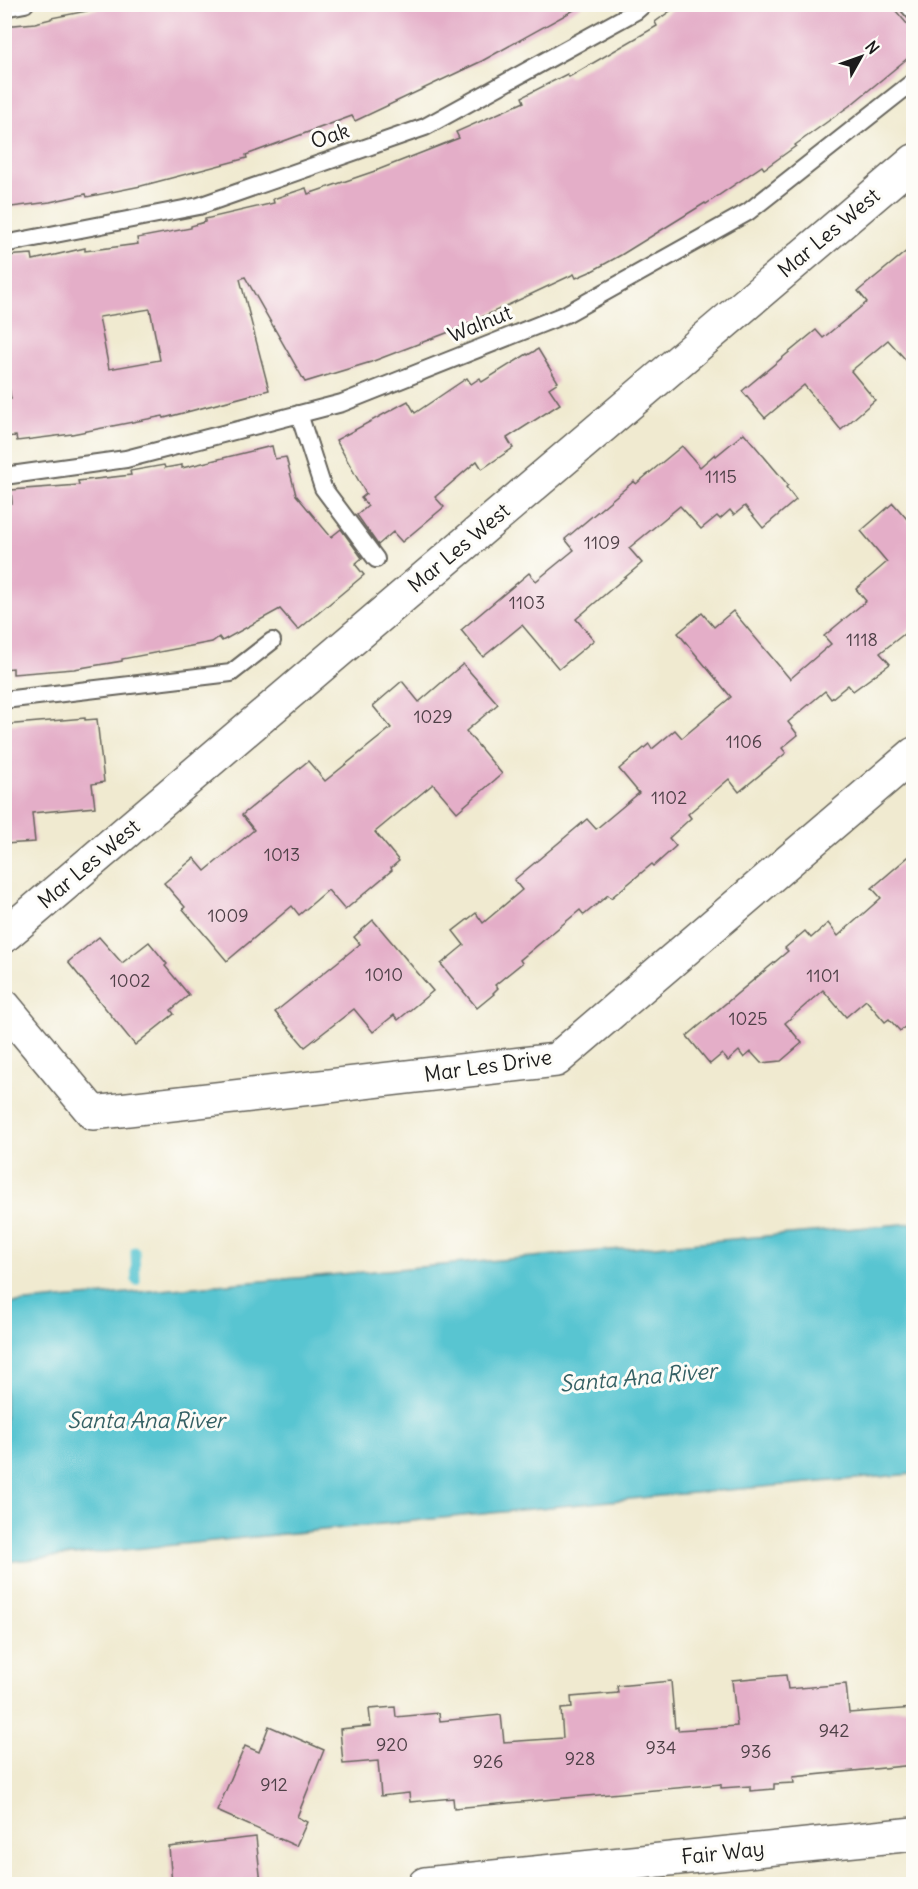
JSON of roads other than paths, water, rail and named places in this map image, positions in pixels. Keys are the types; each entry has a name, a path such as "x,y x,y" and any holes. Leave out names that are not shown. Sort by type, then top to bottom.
{"street":[{"name":"Mar Les West","path":"4,936 914,161"},
{"name":"Mar Les Drive","path":"4,1006 93,1113 556,1060 914,754"},
{"name":"Fair Way","path":"425,1884 914,1834"}],"lane":[{"path":"4,8 25,4"},
{"name":"Oak","path":"4,244 199,206 425,127 644,4"},
{"path":"907,4 914,12"},
{"name":"Walnut","path":"4,476 126,459 342,403 566,314 748,212 914,81"},
{"path":"299,414 323,488 376,559"},
{"path":"4,700 231,673 272,641"}],"water":[{"name":"Santa Ana River","path":"913,1223 913,1474 670,1495 5,1562 5,1304"}],"waterway":[{"path":"135,1251 136,1281"}]}
